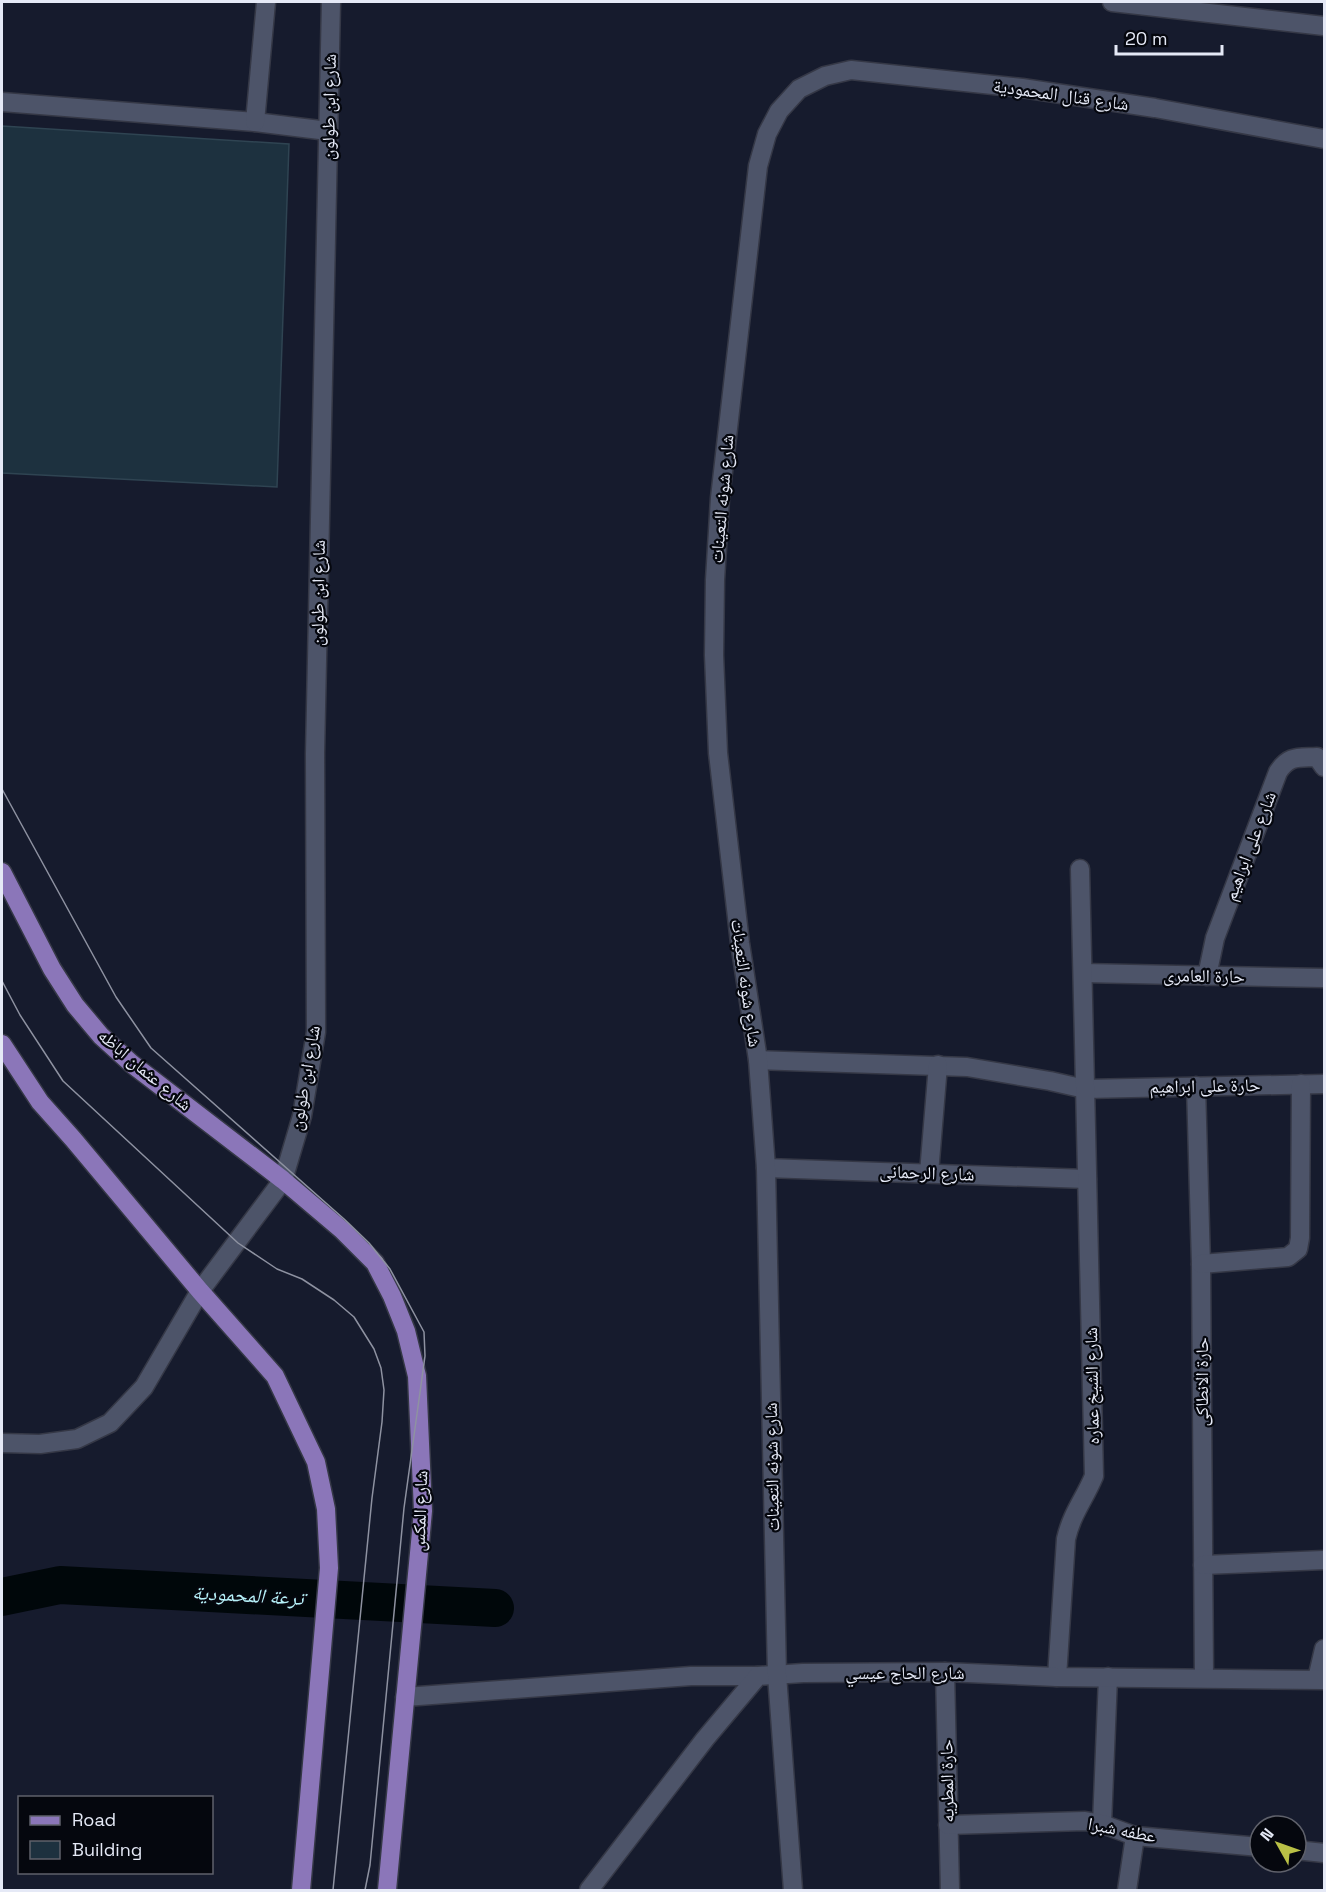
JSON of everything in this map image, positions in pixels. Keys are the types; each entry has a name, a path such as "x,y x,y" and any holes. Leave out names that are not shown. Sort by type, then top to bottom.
{"main road":[{"name":"شارع عثمان اباظه","path":"2,872 52,969 75,1005 101,1036 132,1064 283,1180"},
{"path":"2,1044 40,1102 274,1376 316,1462 326,1509 329,1568 301,1890"},
{"name":"شارع المكس","path":"283,1180 342,1230 375,1263 406,1331 417,1376 423,1511 387,1890"}],"street":[{"path":"255,122 266,2"},
{"name":"شارع ابن طولون","path":"283,1180 302,1116 316,1032 315,742 331,2"},
{"path":"1112,2 1324,26"},
{"name":"شارع قنال المحمودية","path":"799,89 825,76 851,70 1022,88 1155,108 1324,139"},
{"name":"شارع شونه التعينات","path":"793,1890 777,1675 766,1168 758,1060 740,943 718,753 714,655 715,580 721,486 758,166 767,134 779,111 799,89"},
{"path":"2,102 255,122 328,131"},
{"name":"شارع على ابراهيم","path":"1207,976 1215,938 1278,772 1284,763 1292,758 1317,757 1324,767"},
{"name":"شارع الشيخ عماره","path":"1057,1677 1066,1539 1070,1522 1094,1476 1080,869"},
{"name":"حارة العامرى","path":"1083,973 1324,978"},
{"path":"758,1060 967,1067 1085,1089"},
{"path":"929,1173 938,1065"},
{"path":"1201,1264 1288,1257 1298,1249 1301,1084"},
{"name":"حارة على ابراهيم","path":"1085,1089 1324,1084"},
{"name":"حارة الانطاكى","path":"1196,1086 1201,1264 1204,1678"},
{"name":"شارع الرحمانى","path":"766,1168 1087,1179"},
{"path":"2,1443 40,1444 77,1439 110,1423 144,1388 200,1291 283,1180"},
{"path":"1203,1565 1324,1560"},
{"path":"1321,1679 1324,1649"},
{"name":"شارع الحاج عيسي","path":"405,1697 691,1676 945,1672 1057,1677 1321,1679"},
{"name":"حارة المطريه","path":"945,1672 950,1890"},
{"path":"589,1890 705,1739 758,1676"},
{"path":"1102,1824 1108,1677"},
{"name":"عطفه شبرا","path":"948,1825 1085,1821 1102,1824 1135,1836 1248,1846"},
{"path":"1127,1890 1135,1836"},
{"path":"1308,1851 1324,1853"}],"building":[{"path":"2,126 289,144 277,487 2,473"}],"waterway":[{"name":"ترعة المحمودية","path":"2,1597 60,1585 495,1608"}],"tram line":[{"path":"2,789 116,997 151,1048 369,1243 390,1269 424,1332 425,1356 404,1508 370,1865 365,1890"},
{"path":"2,981 20,1015 63,1081 238,1243 277,1269 302,1279 334,1300 354,1317 374,1349 381,1368 384,1390 382,1422 372,1498 333,1890"}]}
